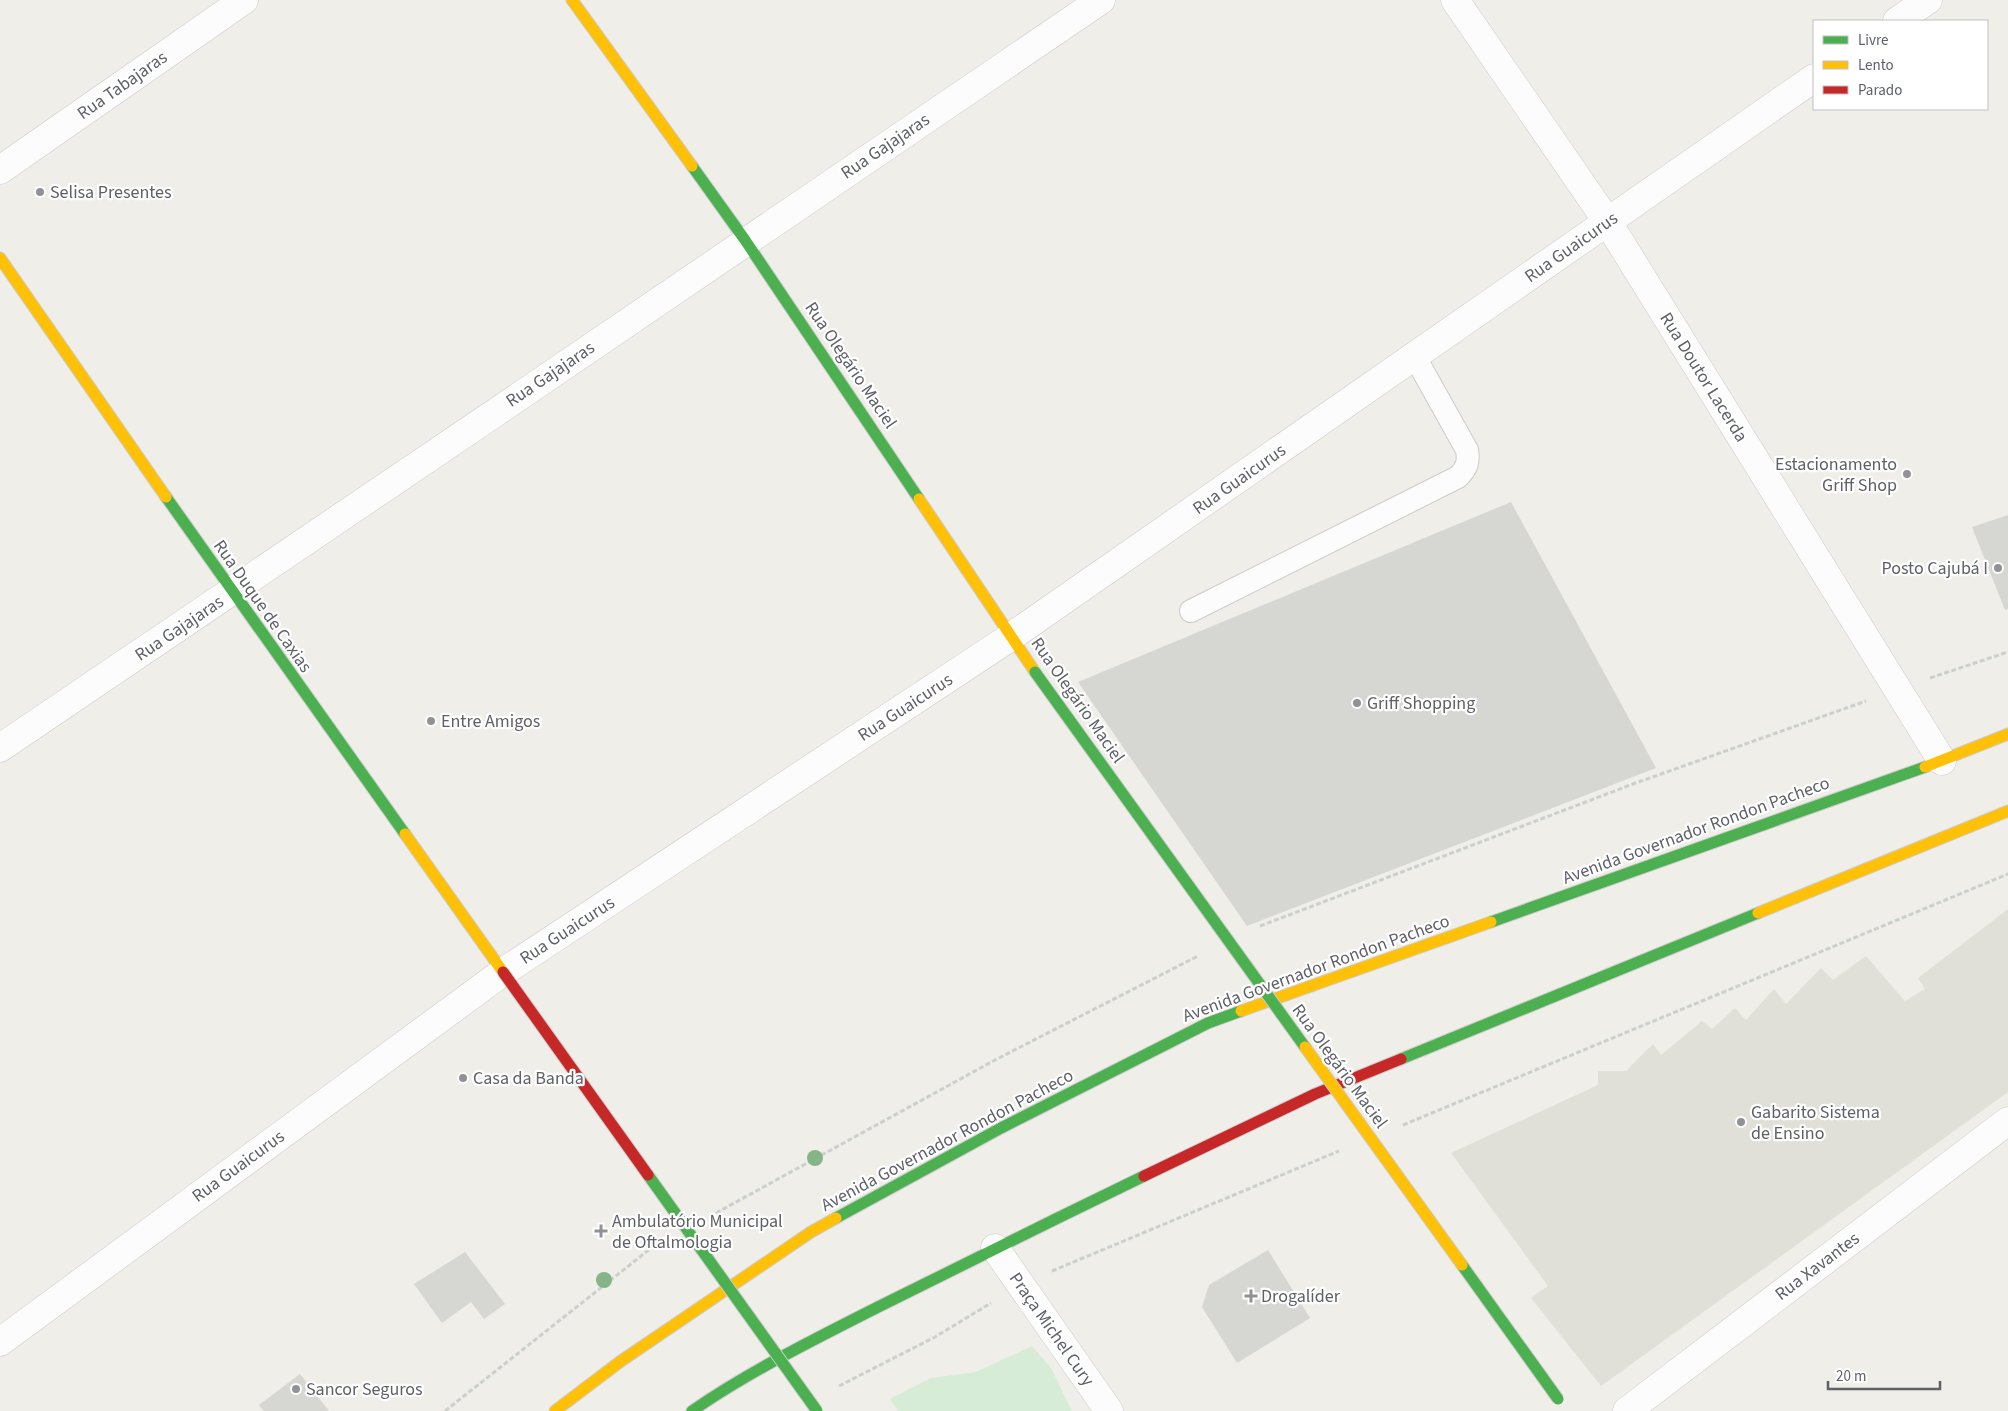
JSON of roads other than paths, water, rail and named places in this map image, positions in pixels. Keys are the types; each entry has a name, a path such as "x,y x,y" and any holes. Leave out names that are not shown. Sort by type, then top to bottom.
{"main road":[{"name":"Rua Olegário Maciel","path":"572,0 745,240 1035,672 1568,1411"},
{"name":"Rua Duque de Caxias","path":"0,258 232,593 817,1411"},
{"name":"Avenida Governador Rondon Pacheco","path":"555,1411 621,1361 811,1232 1000,1128 1208,1023 1942,761 2008,734"},
{"path":"692,1411 722,1390 835,1329 995,1248 1315,1094 2004,818"}],"street":[{"name":"Rua Tabajaras","path":"0,170 244,0"},
{"name":"Rua Gajajaras","path":"0,748 232,593 745,240 1100,0"},
{"name":"Rua Doutor Lacerda","path":"1455,0 1607,221 1942,761"},
{"path":"1898,20 1928,0"},
{"name":"Rua Guaicurus","path":"0,1342 502,972 1012,636 1813,79"},
{"name":"Rua Xavantes","path":"1627,1411 2008,1121"},
{"name":"Praça Michel Cury","path":"995,1248 1109,1411"}],"lane":[{"path":"1191,611 1458,477 1466,470 1469,460 1467,450 1415,357"}],"place":[{"name":"Selisa Presentes","path":"40,192"},
{"name":"Estacionamento Griff Shop","path":"1907,474"},
{"name":"Posto Cajubá I","path":"1998,568"},
{"name":"Griff Shopping","path":"1357,703"},
{"name":"Entre Amigos","path":"431,721"},
{"name":"Casa da Banda","path":"463,1078"},
{"name":"Gabarito Sistema de Ensino","path":"1741,1122"},
{"name":"Ambulatório Municipal de Oftalmologia","path":"601,1231"},
{"name":"Drogalíder","path":"1251,1296"},
{"name":"Sancor Seguros","path":"296,1389"}]}
